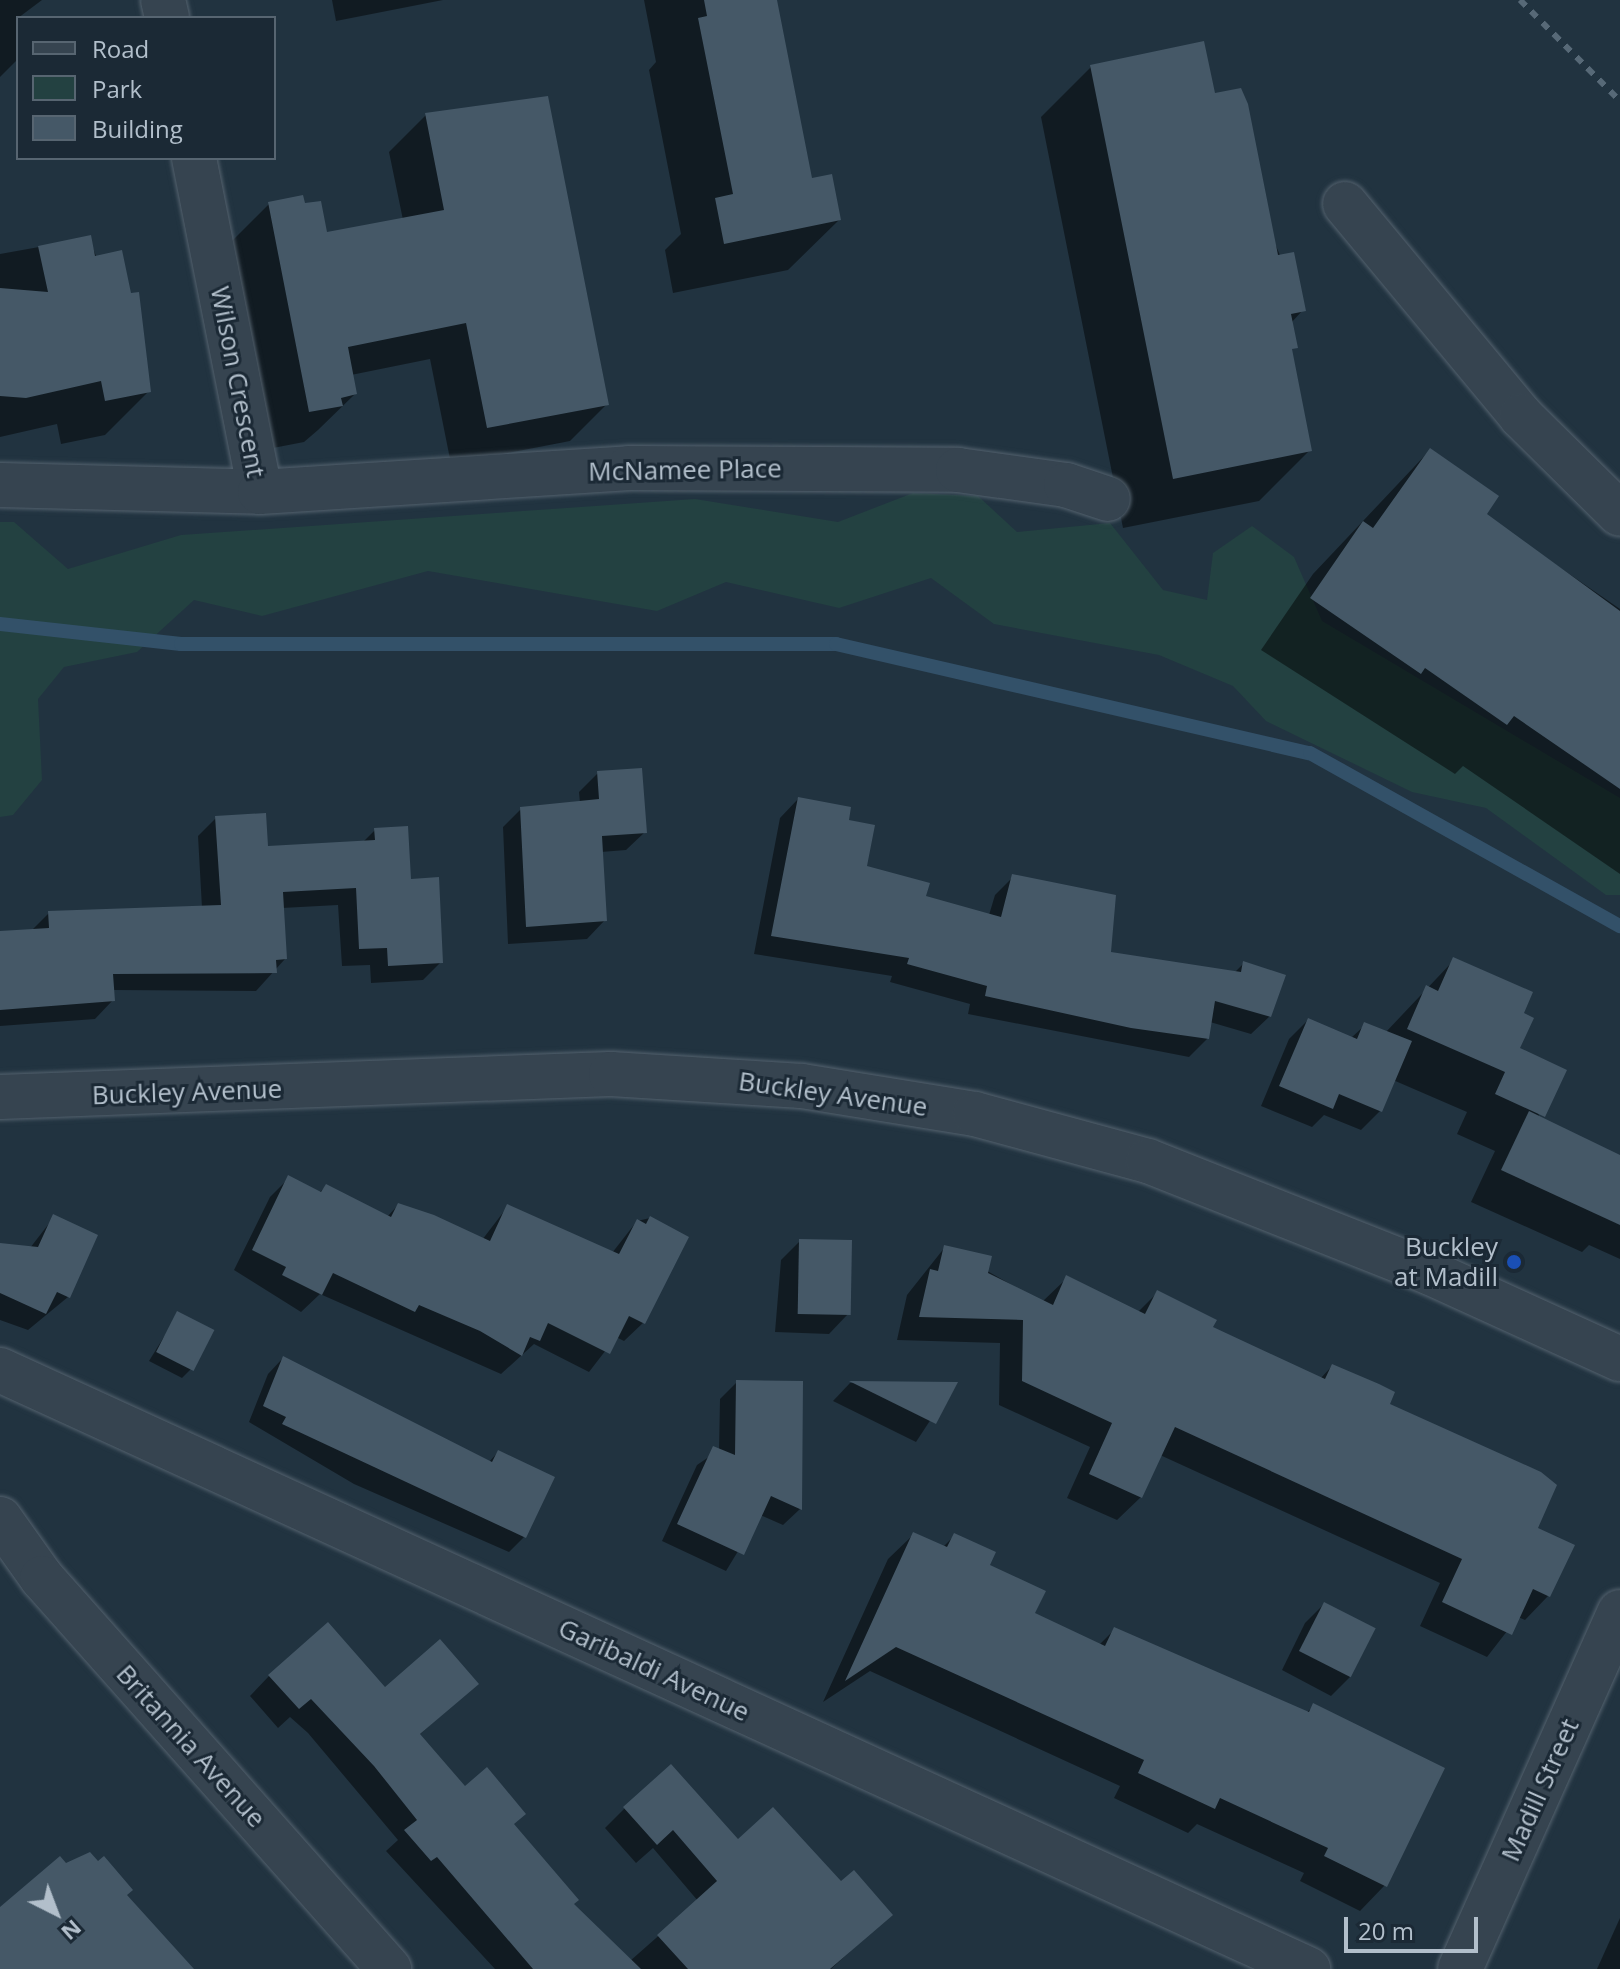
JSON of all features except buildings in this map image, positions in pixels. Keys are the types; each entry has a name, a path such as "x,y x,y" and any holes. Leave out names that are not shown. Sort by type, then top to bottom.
{"street":[{"name":"Wilson Crescent","path":"0,485 260,492 194,160"},
{"path":"1345,204 1521,416 1620,514"},
{"name":"McNamee Place","path":"260,492 629,468 958,470 1066,485 1108,499"},
{"name":"Buckley Avenue","path":"0,1097 611,1074 850,1093 975,1114 1148,1161 1431,1273 1620,1359"},
{"name":"Garibaldi Avenue","path":"0,1370 1308,1969"},
{"name":"Britannia Avenue","path":"0,1519 42,1578 389,1969"},
{"name":"Madill Street","path":"1460,1969 1620,1612"}],"green space":[{"path":"913,493 978,496 1017,532 1110,523 1163,590 1207,600 1213,553 1252,526 1294,557 1322,621 1620,798 1620,895 1606,895 1486,808 1412,792 1266,721 1233,686 1159,655 994,624 931,578 839,608 726,582 657,611 428,571 262,616 194,600 137,652 64,667 38,699 42,780 13,815 0,817 0,522 14,522 68,569 181,535 695,499 838,522"}],"waterway":[{"path":"0,624 181,644 836,644 1310,753 1620,926"}],"railway":[{"path":"1520,0 1620,101"}],"place":[{"name":"Buckley at Madill","path":"1514,1262"}]}
